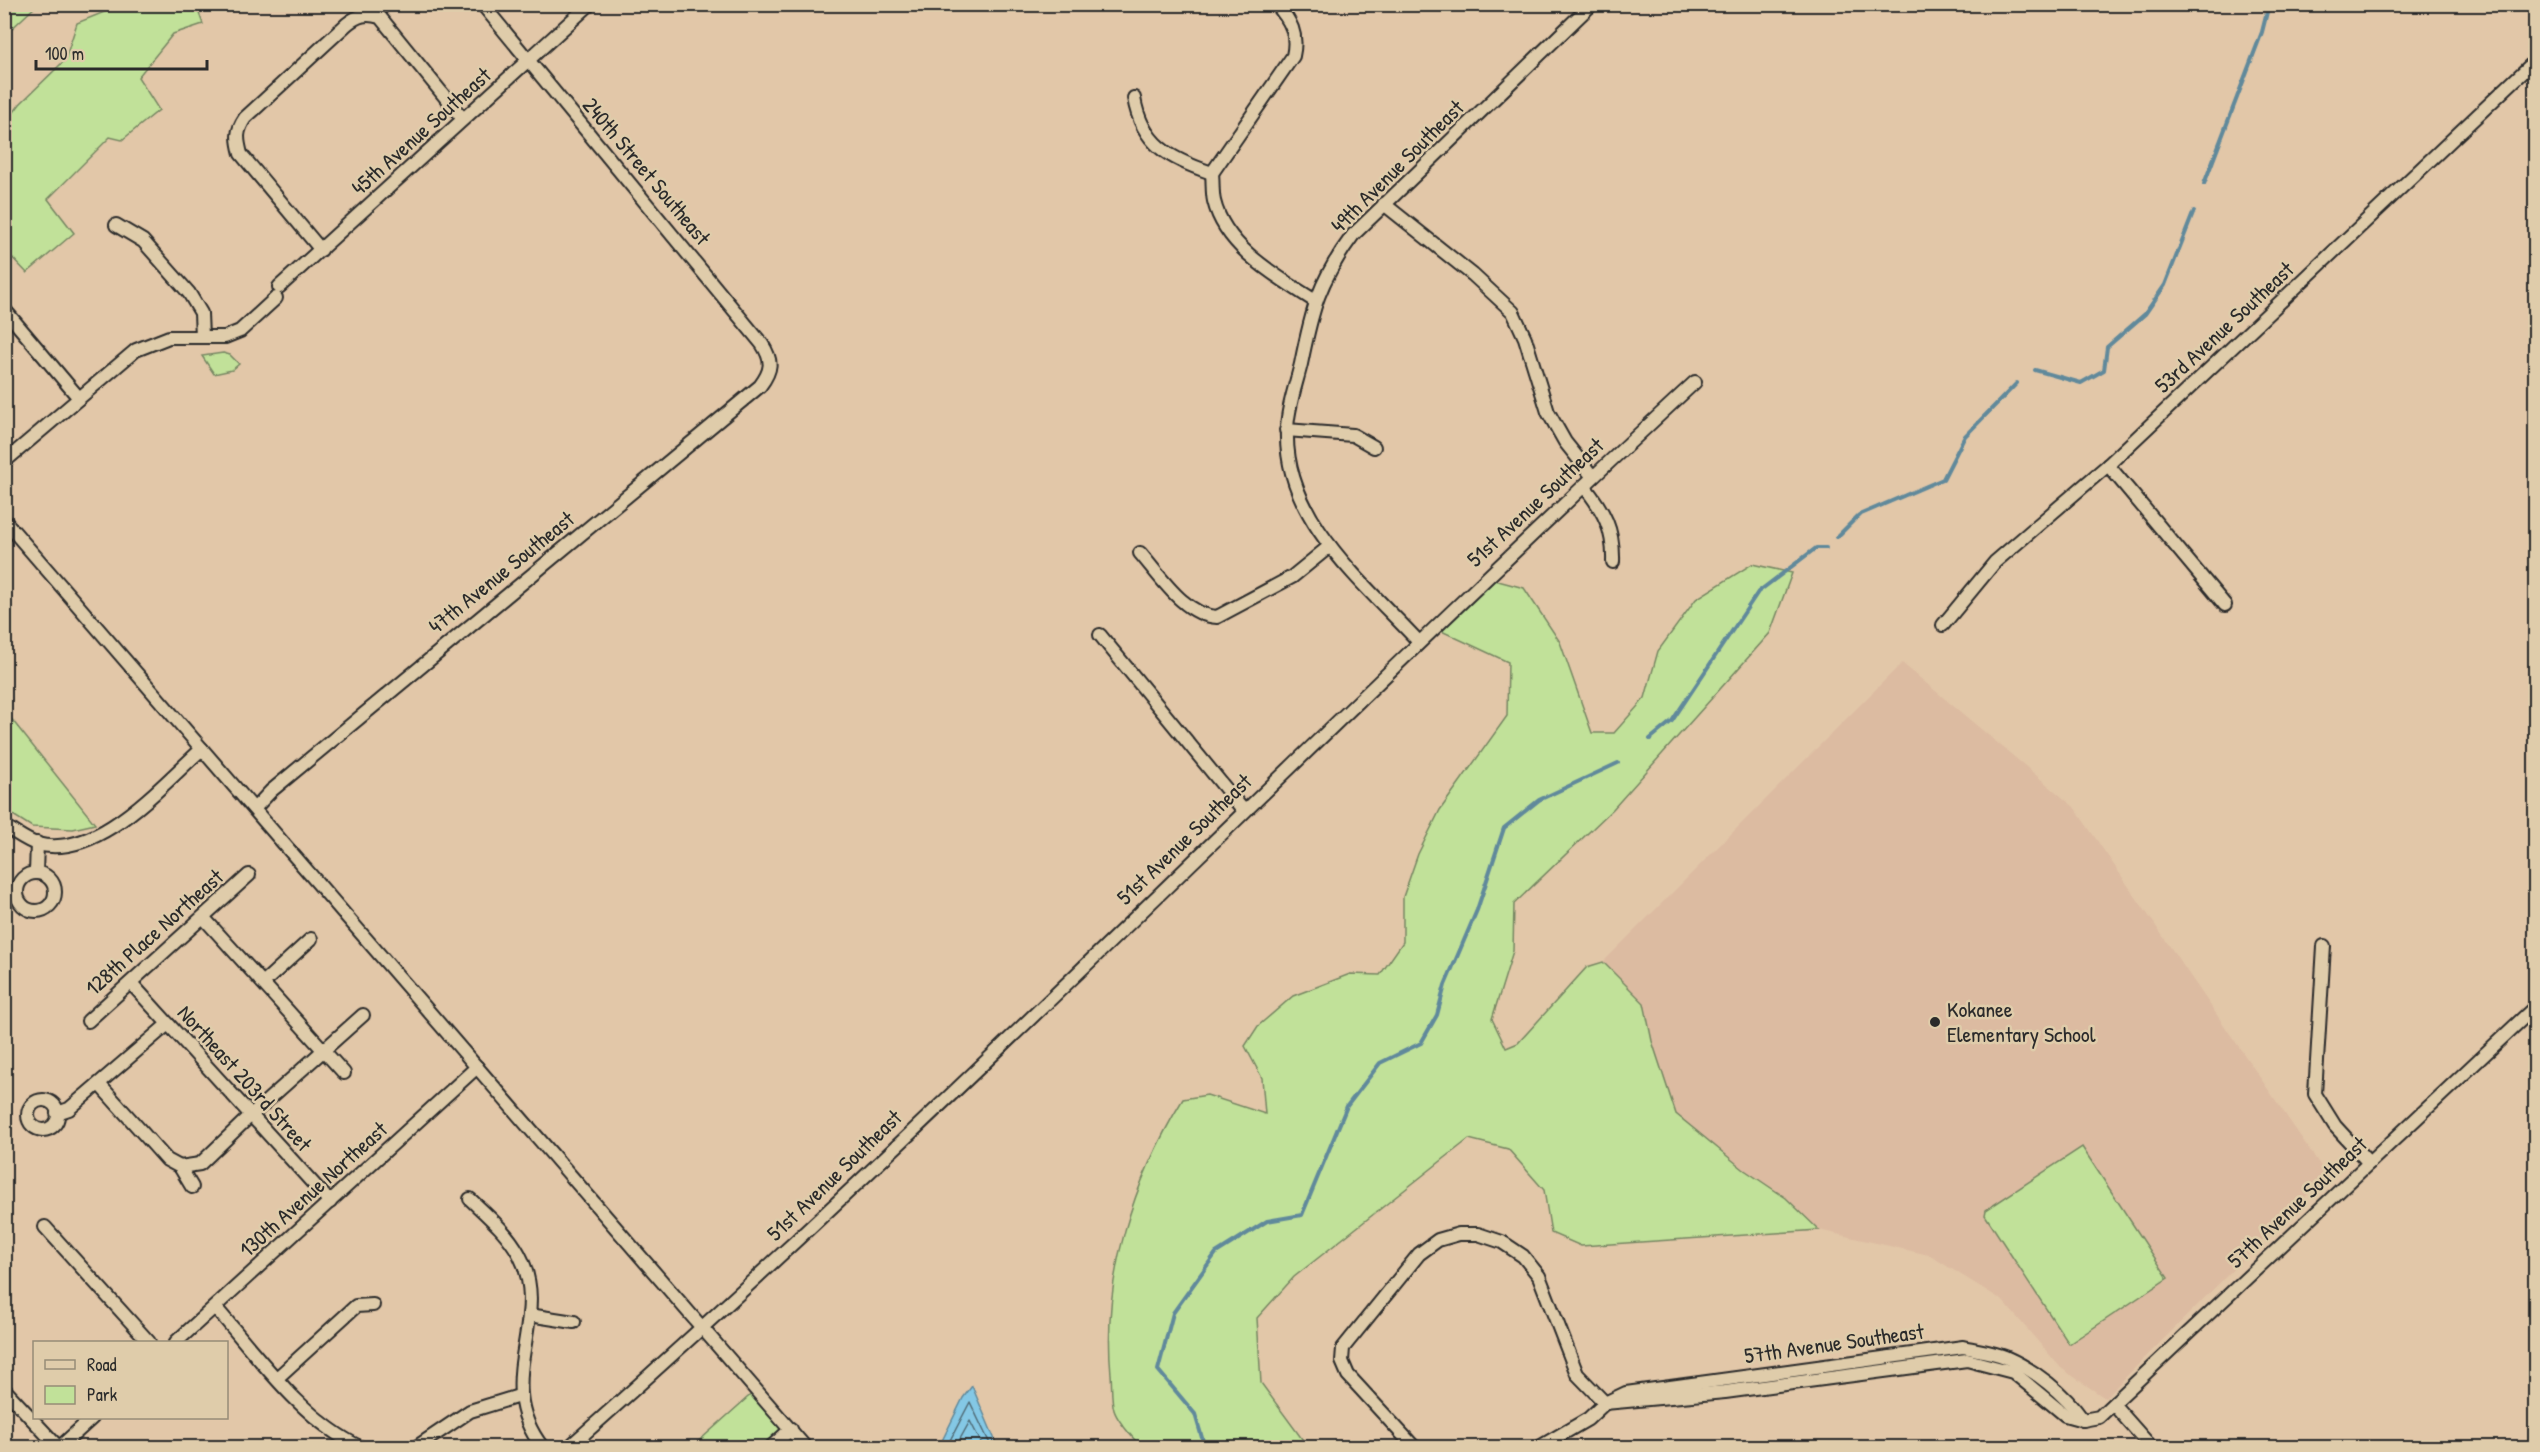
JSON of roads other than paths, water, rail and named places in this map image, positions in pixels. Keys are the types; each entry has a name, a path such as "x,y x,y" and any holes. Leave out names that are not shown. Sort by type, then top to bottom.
{"street":[{"name":"240th Street Southeast","path":"482,4 762,344 770,357 771,368"},
{"name":"45th Avenue Southeast","path":"4,462 136,350 169,337 222,337 240,331 321,250 530,62 590,4"},
{"path":"1276,4 1291,25 1296,43 1293,56 1212,173 1214,202 1239,245 1263,268 1315,300"},
{"name":"49th Avenue Southeast","path":"1418,641 1330,546 1299,495 1290,465 1286,430 1315,300 1333,262 1353,235 1592,4"},
{"path":"321,250 241,154 237,138 238,128 245,118 347,24 357,17 369,14 380,18 464,119"},
{"name":"53rd Avenue Southeast","path":"1943,625 1995,562 2108,465 2535,60"},
{"path":"1134,98 1137,119 1156,144 1175,160 1212,173"},
{"path":"1384,204 1473,274 1513,312 1526,338 1548,412 1588,481 1614,539 1612,562"},
{"path":"116,225 143,240 189,293 201,313 202,337"},
{"path":"4,309 79,398"},
{"name":"47th Avenue Southeast","path":"255,808 271,791 402,681 760,386 771,368"},
{"name":"51st Avenue Southeast","path":"568,1448 704,1328 1244,811 1418,641 1695,382"},
{"path":"1286,430 1353,435 1374,447"},
{"path":"2108,465 2225,605"},
{"path":"4,520 806,1448"},
{"path":"1140,553 1192,610 1205,617 1217,617 1292,577 1330,546"},
{"path":"1100,635 1244,811"},
{"path":"4,826 37,843 68,846 83,843 115,825 202,749"},
{"path":"36,873 37,843"},
{"name":"128th Place Northeast","path":"88,1021 249,875"},
{"path":"203,917 344,1072"},
{"path":"263,983 311,939"},
{"path":"2324,946 2315,1094 2335,1126 2369,1163"},
{"name":"Northeast 203rd Street","path":"130,982 330,1202"},
{"name":"57th Avenue Southeast","path":"1538,1448 1588,1419 1605,1403 1626,1394 1735,1384 1843,1369 1963,1347 2004,1356 2041,1377 2073,1406 2083,1420 2099,1417 2535,1006"},
{"path":"180,1167 200,1164 363,1015"},
{"path":"57,1113 69,1109 168,1024"},
{"name":"130th Avenue Northeast","path":"177,1341 477,1067"},
{"path":"99,1084 167,1160 180,1167 192,1187"},
{"path":"470,1199 494,1221 520,1256 530,1287 529,1315 520,1364 519,1396 523,1415 543,1448"},
{"path":"45,1227 148,1341"},
{"path":"1415,1448 1348,1375 1342,1361 1343,1348 1350,1336 1419,1254 1438,1240 1459,1234 1478,1234 1502,1242 1523,1256 1539,1276 1577,1374 1605,1403"},
{"path":"277,1378 356,1306 373,1305"},
{"path":"215,1307 277,1378 338,1437 362,1448"},
{"path":"529,1315 574,1322"},
{"path":"4,1389 59,1448 91,1419"},
{"path":"415,1448 470,1412 519,1396"},
{"path":"2114,1405 2152,1448"},
{"path":"770,1448 790,1429"}],"water":[{"path":"972,1386 998,1447 939,1447 963,1398"}],"waterway":[{"path":"2204,184 2262,32 2269,4"},
{"path":"2035,370 2081,383 2104,370 2107,347 2145,314 2165,285 2194,211"},
{"path":"1837,537 1859,515 1943,479 1965,436 2017,383"},
{"path":"1650,739 1672,721 1758,592 1816,548 1826,548"},
{"path":"1205,1448 1195,1414 1158,1370 1173,1313 1216,1253 1267,1221 1302,1215 1347,1106 1380,1063 1421,1043 1437,1015 1445,985 1477,910 1504,828 1539,800 1618,763"}],"place":[{"name":"Kokanee Elementary School","path":"1935,1022"}]}
